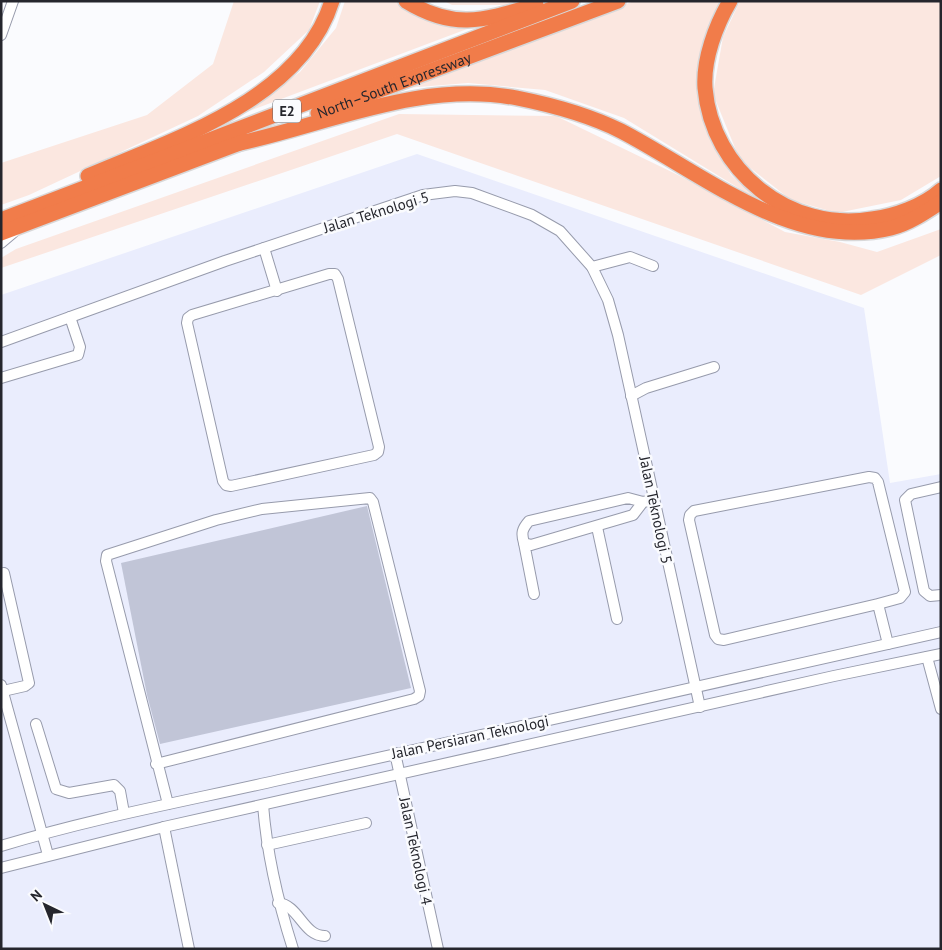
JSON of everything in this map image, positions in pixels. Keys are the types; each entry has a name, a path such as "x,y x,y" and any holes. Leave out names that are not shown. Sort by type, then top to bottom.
{"highway":[{"path":"1,212 211,122 260,94 289,70 311,45 328,13 332,1"},
{"path":"406,1 423,11 453,20 472,22 490,19 550,1"},
{"name":"North–South Expressway","path":"1,220 572,1"},
{"name":"North–South Expressway","path":"1,233 618,1"},
{"path":"730,1 714,36 705,87 710,113 719,137 745,176 762,193 783,206 807,216 842,222 889,217 914,206 941,190"},
{"path":"236,144 283,134 371,107 407,100 442,95 515,98 584,116 620,130 736,197 779,217 835,233 892,228 941,202"}],"street":[{"path":"1,35 13,1"},
{"name":"Jalan Teknologi 5","path":"1,342 264,248 423,195 456,191 485,197 548,224 570,240 592,267 613,318 700,707"},
{"path":"1,243 21,226"},
{"path":"264,248 277,291"},
{"path":"592,267 630,257 653,266"},
{"path":"329,274 337,276 379,449 374,455 228,486 222,481 187,320 192,315 277,291 329,274"},
{"path":"1,378 78,355 80,348 70,317"},
{"path":"631,396 646,388 714,367"},
{"path":"869,477 875,478 878,482 905,592 900,598 878,604 724,640 718,639 715,635 693,539 689,520 690,514 694,511 869,477"},
{"path":"941,488 911,494 905,500 924,591 930,596 941,595"},
{"path":"156,764 414,700 419,696 417,681 373,502 370,498 262,509 216,520 107,555 106,560 156,764 168,804"},
{"path":"534,594 522,536 523,528 529,522 628,498 643,502 654,500"},
{"path":"524,543 531,545 597,527 633,514 643,502"},
{"path":"597,527 617,619"},
{"path":"4,573 29,683 25,686 2,688 48,855"},
{"path":"878,604 888,644"},
{"name":"Jalan Persiaran Teknologi","path":"1,846 124,813 696,688 941,632"},
{"name":"Jalan Persiaran Teknologi","path":"1,868 164,827 834,676 941,654"},
{"path":"927,657 941,709"},
{"path":"36,724 56,789 69,793 114,785 120,791 124,813"},
{"name":"Jalan Teknologi 4","path":"395,753 438,949"},
{"path":"263,805 267,846 278,903 293,949"},
{"path":"267,846 366,823"},
{"path":"164,827 189,949"},
{"path":"278,903 286,905 314,934 325,936"}],"shaded area":[{"path":"234,1 320,1 309,30 264,72 198,116 29,195 1,205 1,163 147,115 213,64"},
{"path":"345,1 396,1 404,8 423,17 475,26 239,115 300,72 336,28"},
{"path":"444,1 523,1 513,5 452,5"},
{"path":"634,1 720,1 700,51 699,97 711,139 731,175 763,203 624,118 545,90 468,83 406,88"},
{"path":"740,1 941,1 941,176 901,200 837,213 791,200 740,160 713,94 723,37"},
{"path":"399,114 556,116 678,175 785,232 840,242 877,252 941,229 941,255 861,295 397,134 1,268 1,258 16,249"},
{"path":"417,154 864,308 890,483 941,474 941,949 1,949 1,295"}],"building":[{"path":"367,506 411,688 160,744 147,695 121,563"}]}
